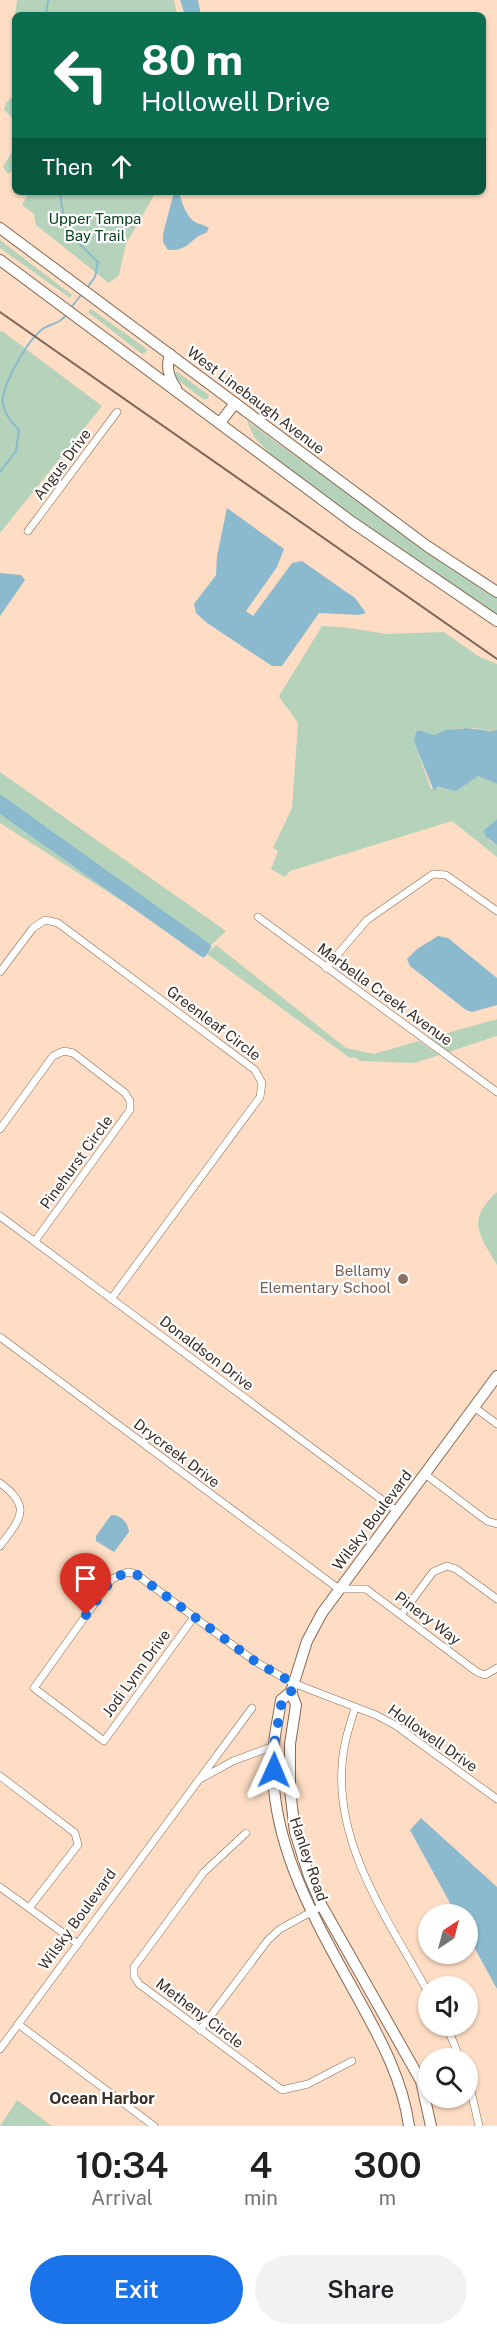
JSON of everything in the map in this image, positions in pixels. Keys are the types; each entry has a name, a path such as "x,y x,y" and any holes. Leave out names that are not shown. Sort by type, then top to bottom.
{"main road":[{"name":"West Linebaugh Avenue","path":"0,228 427,546 497,592"},
{"path":"0,260 352,522 497,621"},
{"path":"170,354 167,362 168,373 180,393"},
{"path":"220,423 234,403"},
{"name":"Wilsky Boulevard","path":"292,1688 310,1634 339,1589 497,1376"},
{"name":"Hanley Road","path":"292,1688 282,1700 274,1746 274,1794 281,1834 311,1913 381,2041 403,2094 409,2126"},
{"name":"Hanley Road","path":"292,1688 296,1705 290,1744 290,1790 295,1832 309,1876 322,1906 421,2081 431,2126"}],"street":[{"name":"Angus Drive","path":"28,531 117,412"},
{"path":"326,968 367,920 433,874 446,875 497,911"},
{"name":"Marbella Creek Avenue","path":"258,917 497,1092"},
{"name":"Greenleaf Circle","path":"0,972 33,928 45,920 58,923 255,1070 262,1083 260,1097 111,1299"},
{"name":"Pinehurst Circle","path":"0,1129 53,1056 64,1051 74,1053 125,1093 130,1101 130,1110 34,1241"},
{"name":"Donaldson Drive","path":"0,1216 397,1511"},
{"name":"Drycreek Drive","path":"0,1337 339,1589"},
{"path":"474,1407 497,1424"},
{"path":"424,1474 487,1521 497,1524"},
{"path":"0,1483 13,1492 20,1502 21,1512 18,1522 0,1546"},
{"path":"401,1615 433,1572 447,1566 456,1569 497,1599"},
{"name":"Jodi Lynn Drive","path":"128,1572 136,1574 194,1617 104,1741 34,1688 112,1579 128,1572"},
{"name":"Pinery Way","path":"339,1589 366,1589 477,1672 485,1675 497,1668"},
{"name":"Hollowell Drive","path":"194,1617 292,1688 376,1715 395,1725 497,1799"},
{"name":"Wilsky Boulevard","path":"0,2049 252,1708"},
{"path":"355,1708 346,1737 342,1766 342,1794 346,1824 365,1878 419,1976"},
{"name":"Wilsky Boulevard","path":"199,1779 233,1761 274,1746"},
{"path":"0,1776 75,1833 78,1845 29,1908"},
{"name":"Metheny Circle","path":"246,1833 204,1872 134,1967 134,1976 139,1984 282,2090 308,2084 352,2061"},
{"path":"0,1887 78,1944"},
{"path":"200,2030 268,1940 280,1929 322,1906"},
{"path":"18,2024 154,2126"},
{"path":"475,2108 479,2126"}],"green space":[{"path":"17,0 174,0 176,12 15,12"},
{"path":"12,97 12,117 4,110 6,103"},
{"path":"12,152 12,171 8,174 3,167"},
{"name":"Upper Tampa Bay Trail","path":"27,195 154,195 126,244 119,275 109,283 36,225 34,214 22,205"},
{"path":"0,240 72,295 70,298 0,248"},
{"path":"91,309 144,347 147,350 145,353 142,354 88,312"},
{"path":"2,331 102,406 0,533 0,332"},
{"path":"177,372 209,395 208,399 203,399 174,377 174,373"},
{"path":"247,421 395,528 497,598 497,616 384,539 271,455 254,437"},
{"path":"322,626 387,634 444,632 478,656 497,664 497,730 463,728 434,735 420,730 414,742 431,789 455,788 478,776 497,784 497,819 484,830 489,840 497,845 497,857 452,821 290,871 285,877 271,869 278,851 273,848 292,808 298,724 279,696"},
{"path":"0,772 226,931 203,953 0,823"},
{"path":"216,945 346,1048 374,1054 419,1041 439,1055 414,1063 361,1061 354,1057 350,1058 207,954"},
{"path":"497,1019 497,1036 449,1052 430,1038"},
{"path":"497,1192 497,1265 481,1236 479,1219 487,1202"},
{"path":"17,2100 52,2126 0,2126"}],"water":[{"path":"180,0 198,0 200,12 184,12"},
{"path":"173,195 180,195 186,211 195,222 209,228 206,233 176,250 168,250 163,242"},
{"path":"227,508 284,549 277,567 246,611 253,616 292,563 302,561 355,598 366,613 359,615 319,613 282,666 272,666 207,623 196,613 194,604 216,575 217,556"},
{"path":"0,573 21,575 25,580 0,616"},
{"path":"467,728 497,730 497,784 478,776 456,791 438,787 434,791 414,742 416,732 419,730 434,735 446,730"},
{"path":"497,819 497,845 485,836 484,830"},
{"path":"438,936 448,938 497,978 497,1005 472,1012 466,1010 410,966 407,959 417,949"},
{"path":"111,1515 123,1520 129,1532 114,1552 96,1541 96,1536"},
{"path":"421,1818 497,1887 497,1989 478,1954 478,1904 451,1904 410,1830"}],"waterway":[{"path":"46,12 48,0"},
{"path":"60,195 66,224 70,232 98,262 95,277 87,288"},
{"path":"70,309 81,295"},
{"path":"0,472 16,451 19,430 4,407 3,397 8,380 25,350 38,333 67,314"},
{"path":"0,799 207,947 203,953 0,809"}],"railway":[{"path":"0,312 497,659"}],"place":[{"name":"Bellamy Elementary School","path":"403,1279"}],"district":[{"name":"Ocean Harbor","path":"102,2098"}],"route":[{"path":"86,1615 112,1579 128,1572 136,1574 256,1662 293,1683 291,1692 282,1700 274,1746 274,1770"}]}
